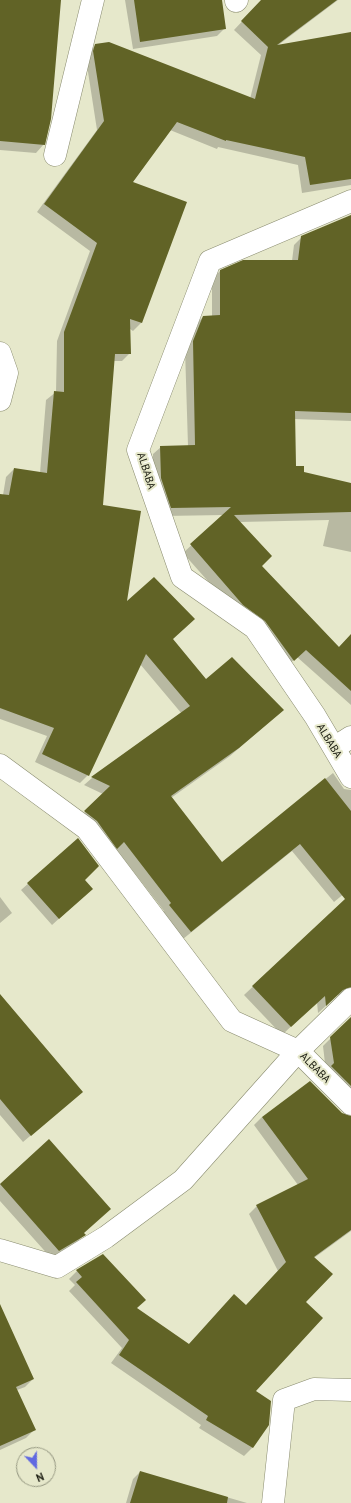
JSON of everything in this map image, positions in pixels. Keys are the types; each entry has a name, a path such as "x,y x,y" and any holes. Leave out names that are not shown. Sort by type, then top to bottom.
{"street":[{"path":"54,155 93,0"},
{"name":"ALBABA","path":"351,200 210,261 138,450 182,577 255,628 315,716 342,743 351,777"},
{"path":"0,352 7,373 0,400"},
{"path":"0,764 87,829 232,1021 298,1051 183,1180 106,1237 57,1267 0,1250"},
{"name":"ALBABA","path":"351,999 298,1051 351,1104"},
{"path":"273,1503 284,1400 314,1389 351,1390"}],"building":[{"path":"0,0 61,0 51,119 45,145 0,141"},
{"path":"134,0 222,0 226,29 140,42"},
{"path":"261,0 337,0 277,45 351,32 351,179 310,185 305,157 226,141 177,122 133,182 187,202 142,323 130,319 131,354 115,354 103,505 141,511 127,601 154,577 195,619 173,639 206,679 232,657 284,710 239,748 171,796 222,862 325,778 351,811 351,987 343,990 326,1006 325,996 291,1027 252,986 345,899 300,844 191,932 169,905 171,903 124,842 117,849 97,821 84,811 110,786 91,777 190,706 146,654 89,776 42,754 54,728 0,708 0,494 9,495 14,468 47,473 54,391 64,392 64,332 97,243 44,204 104,121 93,51 95,44 109,42 255,99 268,47 241,21"},
{"path":"351,215 351,413 295,411 296,466 304,466 304,472 351,483 351,512 234,515 272,556 262,566 339,647 351,634 351,691 306,650 294,661 265,621 243,605 190,544 231,507 171,508 161,478 160,446 195,445 193,341 203,316 220,315 220,270 243,260 298,260 301,236"},
{"path":"78,838 99,866 85,880 93,889 59,919 27,883"},
{"path":"0,994 83,1092 31,1136 0,1099"},
{"path":"351,1017 351,1086 331,1066 334,1063 330,1037"},
{"path":"310,1081 342,1113 351,1116 351,1230 314,1257 333,1274 306,1302 323,1318 256,1391 271,1401 269,1425 253,1448 206,1420 208,1416 119,1355 129,1340 76,1282 82,1277 76,1270 103,1254 146,1300 137,1308 189,1344 234,1294 246,1305 286,1262 256,1205 308,1179 262,1117"},
{"path":"49,1139 111,1209 84,1233 86,1235 59,1251 0,1184"},
{"path":"0,1304 34,1379 16,1387 36,1430 0,1446"},
{"path":"140,1471 228,1497 227,1503 130,1503"}]}
